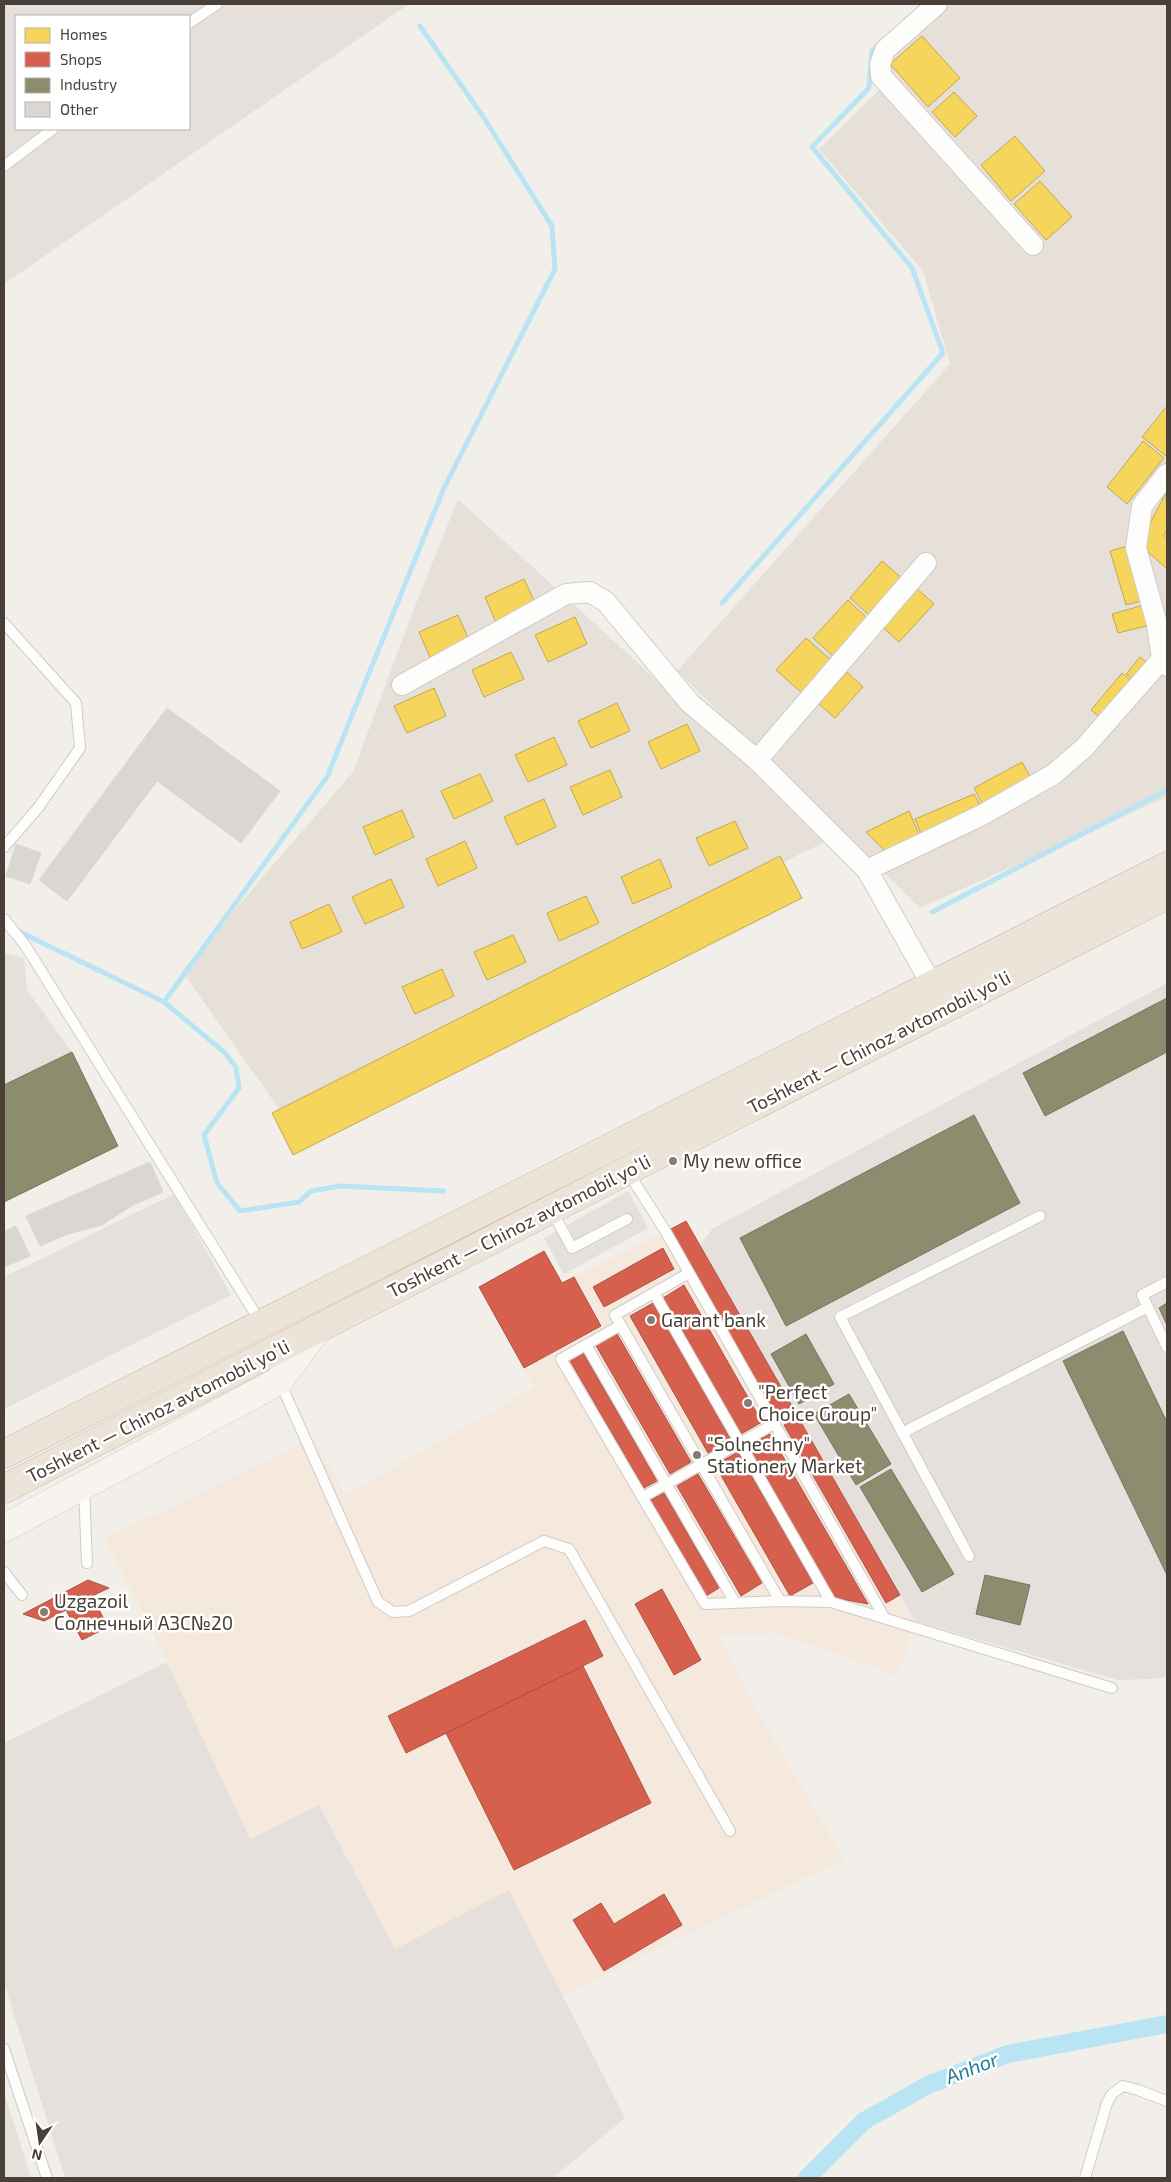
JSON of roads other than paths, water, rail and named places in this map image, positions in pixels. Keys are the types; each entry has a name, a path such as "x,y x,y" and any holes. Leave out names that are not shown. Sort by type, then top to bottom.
{"highway":[{"name":"Toshkent — Chinoz avtomobil yoʻli","path":"4,1454 1167,866"},
{"name":"Toshkent — Chinoz avtomobil yoʻli","path":"4,1489 1167,895"}],"street":[{"path":"937,4 885,50 880,64 881,76 1033,245"},
{"path":"867,870 982,814 1054,774 1084,748 1165,662 1157,624 1136,548 1142,506 1167,474"},
{"path":"756,760 926,563"},
{"path":"402,685 566,594 590,592 606,602 690,703 756,760 867,870 932,985"},
{"path":"4,1528 279,1381 317,1329"}],"lane":[{"path":"190,22 217,4"},
{"path":"4,166 52,130"},
{"path":"4,624 76,703 80,748 38,808 4,847"},
{"path":"4,920 18,936 261,1324"},
{"path":"628,1171 689,1273 884,1617"},
{"path":"551,1210 572,1248 627,1219"},
{"path":"969,1556 840,1317 1040,1216"},
{"path":"689,1273 615,1315 780,1600"},
{"path":"1167,1282 1142,1295 1167,1347"},
{"path":"654,1293 831,1602"},
{"path":"902,1433 1148,1307"},
{"path":"621,1324 561,1359 705,1604 780,1600 831,1602 1112,1688"},
{"path":"586,1344 734,1601"},
{"path":"279,1381 378,1602 393,1612 409,1610 544,1541 569,1550 730,1831"},
{"path":"642,1497 774,1424"},
{"path":"84,1486 86,1563"},
{"path":"4,1572 22,1595"},
{"path":"4,2049 47,2178"},
{"path":"1085,2178 1106,2103 1112,2094 1122,2086 1167,2101"}],"waterway":[{"path":"164,1002 327,777 444,488 555,269 552,226 482,115 420,26"},
{"path":"722,603 943,353 912,268 812,147 869,88 872,51 879,45"},
{"path":"932,912 1167,790"},
{"path":"18,931 164,1002 224,1052 236,1067 239,1088 204,1135 217,1183 240,1211 299,1202 311,1191 340,1186 444,1191"},
{"name":"Anhor","path":"807,2178 864,2121 928,2085 1008,2054 1167,2024"}],"place":[{"name":"My new office","path":"673,1161"},
{"name":"Garant bank","path":"651,1320"},
{"name":"\"Perfect Choice Group\"","path":"748,1403"},
{"name":"\"Solnechny\" Stationery Market","path":"697,1455"},
{"name":"Uzgazoil Солнечный АЗС№20","path":"44,1612"}]}
